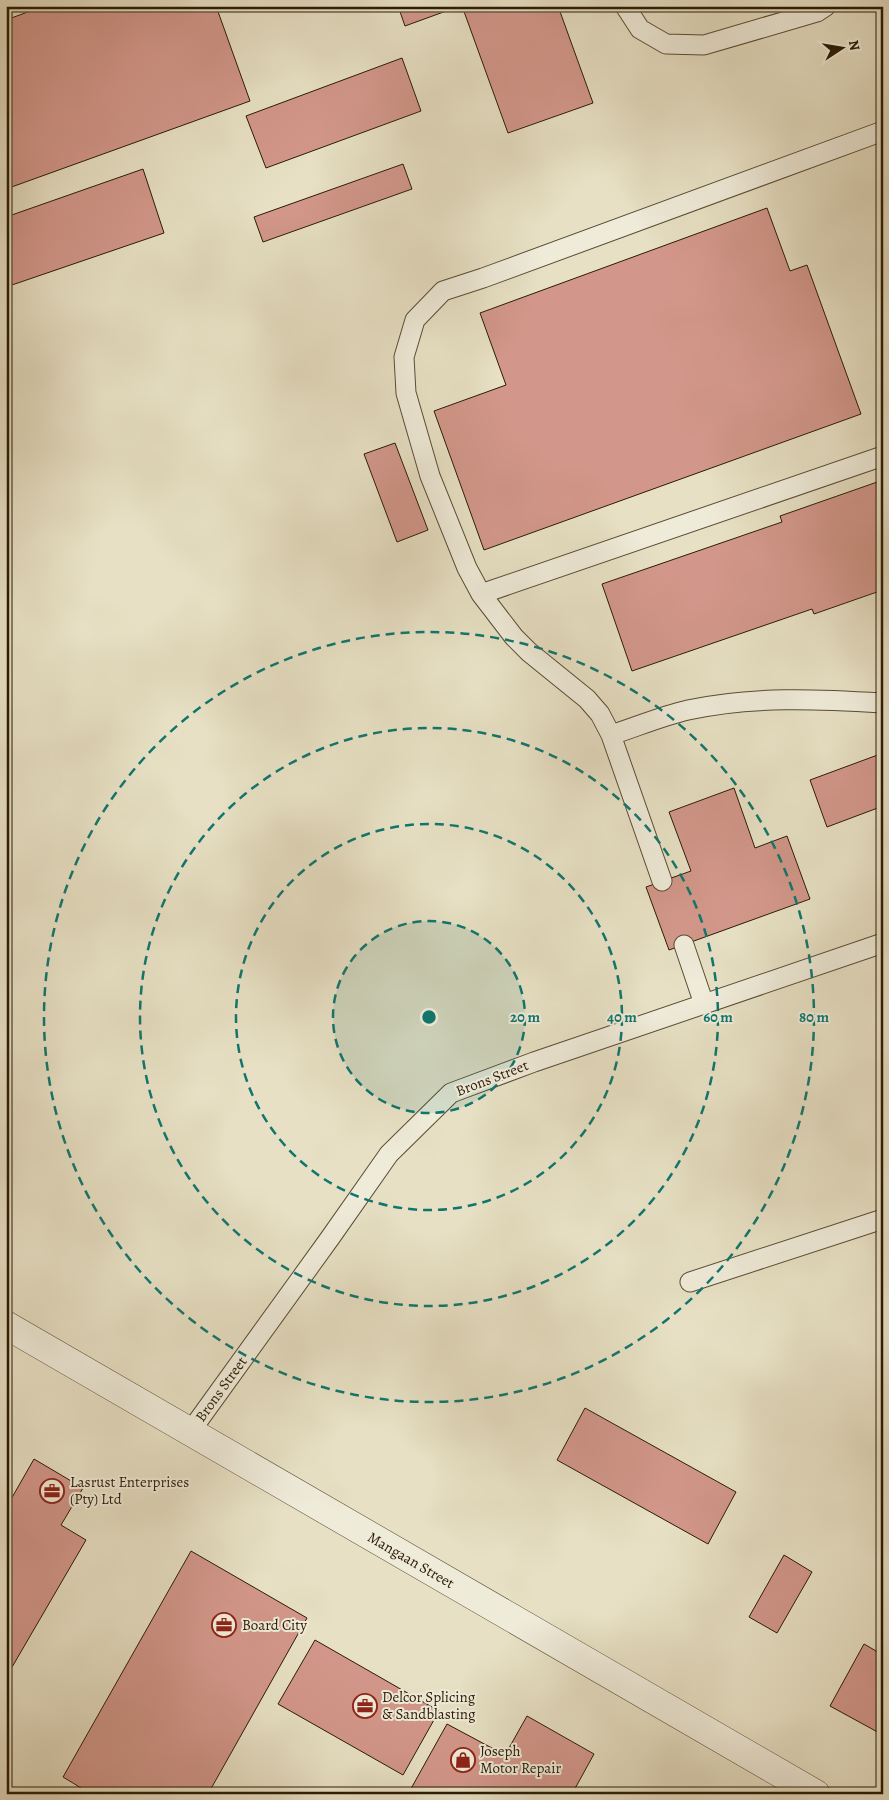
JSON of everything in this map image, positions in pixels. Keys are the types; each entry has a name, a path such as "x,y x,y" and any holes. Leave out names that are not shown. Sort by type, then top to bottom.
{"street":[{"name":"Mangaan Street","path":"6,1325 816,1794"}],"lane":[{"path":"625,6 640,29 666,44 704,45 817,12 826,6"},
{"path":"662,881 611,735 600,714 587,699 514,637 481,594 468,568 430,476 406,393 404,357 415,320 443,291 883,132"},
{"path":"481,594 883,456"},
{"path":"611,735 687,710 764,699 883,703"},
{"name":"Brons Street","path":"190,1432 389,1154 451,1093 534,1062 883,943"},
{"path":"684,944 704,1004"},
{"path":"690,1282 883,1219"}],"building":[{"path":"44,6 216,6 250,101 6,189 6,20"},
{"path":"398,6 460,6 405,26"},
{"path":"462,6 558,6 593,103 508,133"},
{"path":"402,58 421,111 266,168 246,116"},
{"path":"403,164 412,189 263,242 254,217"},
{"path":"143,169 164,233 6,287 6,217"},
{"path":"767,208 790,271 807,265 861,414 484,550 434,411 506,385 480,313"},
{"path":"395,443 428,530 397,542 364,454"},
{"path":"883,480 883,610 877,592 814,614 812,609 632,671 602,584 782,522 780,516"},
{"path":"883,753 883,806 827,827 810,780"},
{"path":"734,788 755,848 787,836 810,899 669,950 646,887 691,871 669,812"},
{"path":"585,1408 736,1492 708,1544 557,1460"},
{"path":"34,1459 83,1488 61,1525 86,1540 8,1674 6,1672 6,1508"},
{"path":"191,1551 307,1618 208,1794 91,1794 63,1777"},
{"path":"784,1555 812,1572 777,1633 749,1617"},
{"path":"315,1640 439,1711 403,1775 278,1704"},
{"path":"864,1644 883,1655 883,1735 830,1706"},
{"path":"527,1716 594,1754 572,1794 408,1794 447,1724 505,1755"}],"place":[{"name":"Lasrust Enterprises (Pty) Ltd","path":"52,1491"},
{"name":"Board City","path":"224,1625"},
{"name":"Delcor Splicing & Sandblasting","path":"365,1706"},
{"name":"Joseph Motor Repair","path":"463,1760"}]}
